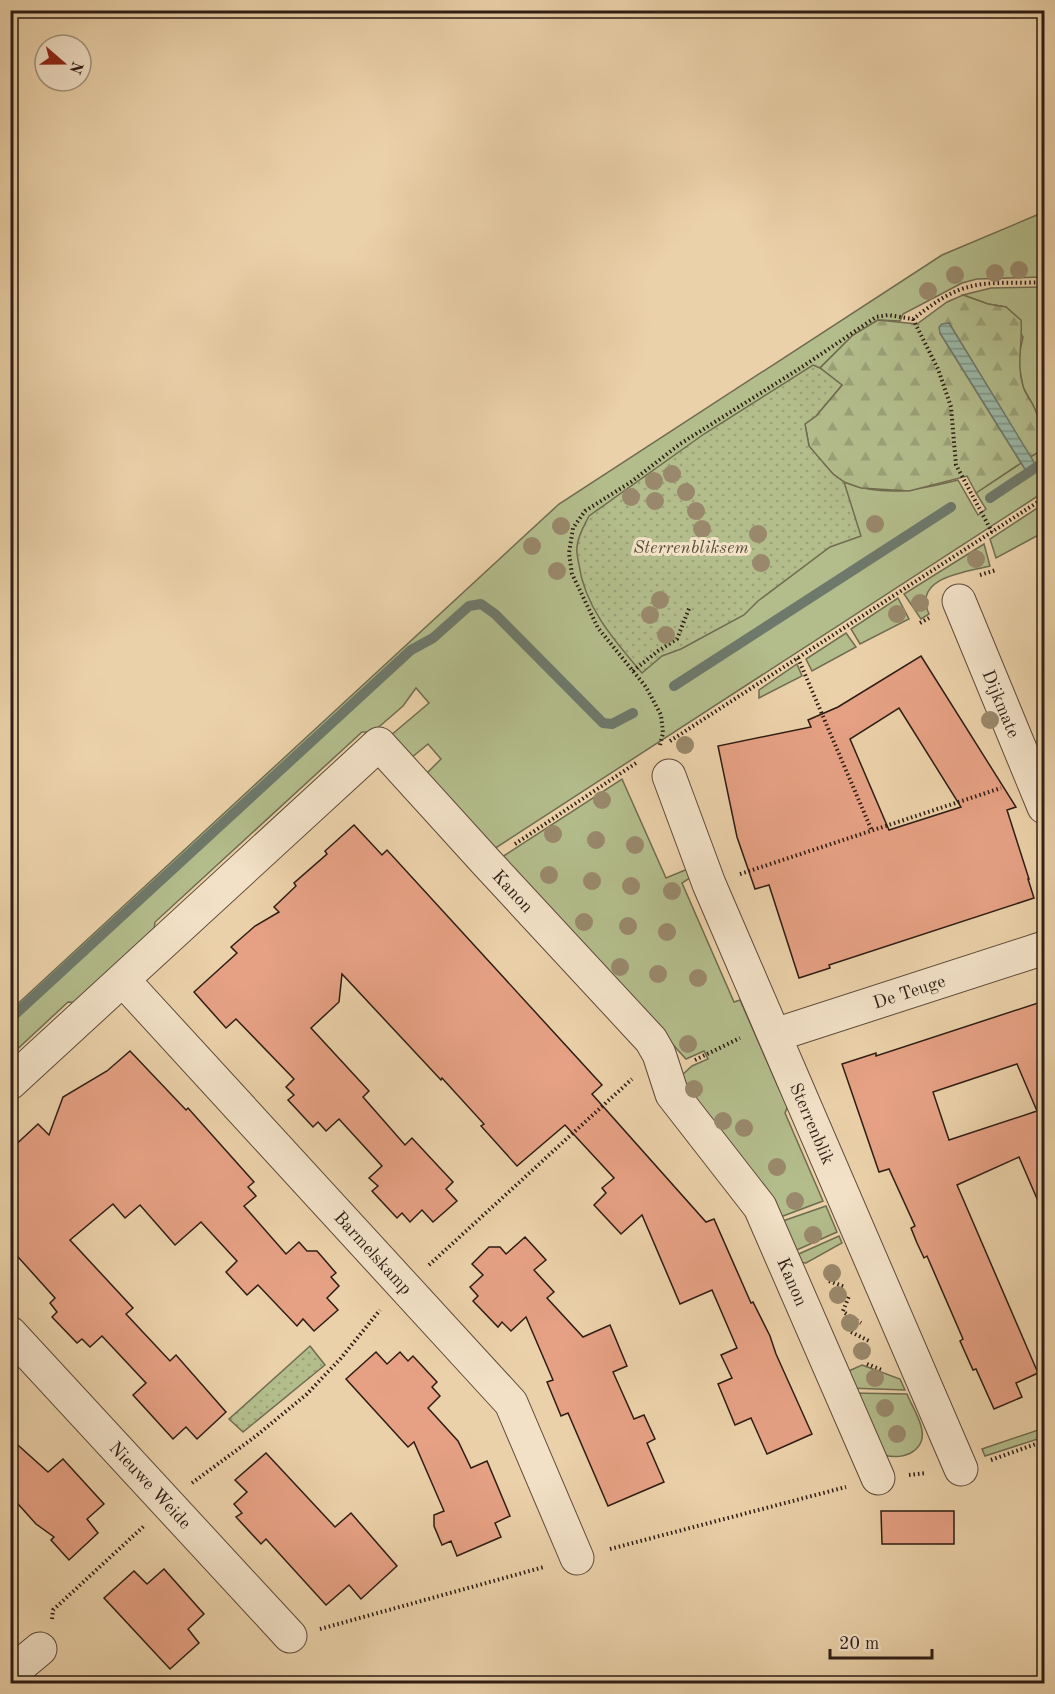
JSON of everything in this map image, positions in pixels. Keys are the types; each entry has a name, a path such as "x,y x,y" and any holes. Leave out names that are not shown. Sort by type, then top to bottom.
{"street":[{"name":"Dijkmate","path":"959,601 1039,793"},
{"name":"Kanon","path":"10,1083 380,744 651,1040 659,1054 672,1094 760,1207 812,1317 878,1478"},
{"name":"Sterrenblik","path":"669,776 709,884 882,1284 897,1347 925,1386 961,1469"},
{"name":"De Teuge","path":"775,1035 1044,948"},
{"name":"Barmelskamp","path":"123,980 511,1403 577,1558"},
{"name":"Nieuwe Weide","path":"10,1333 290,1636"},
{"path":"10,1674 40,1649"}],"path":[{"path":"1044,282 992,284 965,288 941,299 912,319 888,315 876,316 802,367 680,444 631,482 585,511 573,528 569,553 572,574 598,628 646,687 662,715 663,733 658,750 1044,498"},
{"path":"912,319 938,369 951,407 956,465 992,532"},
{"path":"633,671 677,639 690,606"},
{"path":"798,658 872,831"},
{"path":"487,863 640,761"},
{"path":"709,884 872,831 1039,793"},
{"path":"664,1075 750,1033 775,1035"},
{"path":"812,1317 801,1269 851,1290 844,1312"},
{"path":"836,1284 882,1284"},
{"path":"836,1284 882,1284"},
{"path":"812,1317 836,1284"},
{"path":"812,1317 857,1308 882,1284"},
{"path":"844,1312 870,1330 882,1284"},
{"path":"812,1317 845,1306 857,1308"},
{"path":"812,1317 831,1321 860,1336"},
{"path":"812,1317 860,1336 897,1347"},
{"path":"812,1317 860,1336"},
{"path":"897,1347 863,1362 925,1386"},
{"path":"290,1636 347,1623 577,1558 878,1478 961,1469 1044,1441"},
{"path":"40,1649 49,1634 53,1610 169,1504"}],"green space":[{"path":"1044,212 1044,277 977,279 962,283 903,314 900,321 878,320 853,335 820,368 807,393 845,512 844,482 874,490 901,491 958,480 978,515 986,509 976,493 1021,463 1028,473 1036,467 1030,457 1044,449 1044,492 494,849 426,774 441,759 428,744 411,758 390,736 429,703 416,688 403,706 373,732 362,732 155,922 153,937 81,1003 68,1002 11,1055 11,1010 559,504 942,255"},
{"path":"1044,287 1044,437 1035,409 1023,387 1018,359 1023,337 1006,307 988,304 963,295 991,288"},
{"path":"963,295 988,304 1006,307 1021,320 1021,378 1040,422 1044,449 1030,457 949,323 940,333 1021,463 976,493 967,476 909,491 861,488 844,482 833,474 809,446 805,424 816,416 842,385 820,368 853,335 878,320 917,324 947,302"},
{"name":"Sterrenbliksem","path":"813,365 842,385 816,416 805,424 809,446 833,474 844,482 861,536 830,547 758,601 744,615 681,649 662,656 642,673 594,610 582,581 577,549 580,535 589,516 704,434"},
{"path":"1042,505 1044,532 996,558 990,539"},
{"path":"984,544 990,566 956,574 935,584 928,592 926,602 929,614 921,619 904,594"},
{"path":"898,598 909,619 860,644 851,629"},
{"path":"846,633 856,647 812,671 806,659"},
{"path":"797,664 802,676 759,698 759,690"},
{"path":"622,779 666,878 690,868 693,876 682,883 734,1002 740,1000 780,1091 790,1101 785,1113 823,1201 775,1219 685,1093 682,1075 692,1066 708,1059 704,1051 686,1059 502,857"},
{"path":"826,1206 837,1232 790,1253 777,1223"},
{"path":"839,1236 842,1243 806,1263 794,1262 792,1257"},
{"path":"310,1346 325,1365 243,1432 229,1419"},
{"path":"862,1365 900,1379 905,1390 848,1388 842,1374"},
{"path":"850,1393 907,1394 921,1426 921,1442 918,1447 906,1455 884,1455"},
{"path":"1044,1428 1044,1437 985,1456 982,1449"}],"shaded area":[{"path":"949,323 1037,467 1028,474 940,333 939,327"}],"building":[{"path":"921,656 1016,807 1007,810 1034,898 829,965 830,968 799,978 769,885 755,889 737,837 718,746 811,727 808,720 838,707","holes":["899,708 961,807 889,830 850,739"]},
{"path":"354,825 382,855 387,850 602,1085 592,1094 706,1222 714,1219 751,1303 753,1302 770,1336 812,1434 767,1454 751,1418 735,1425 718,1384 732,1378 721,1355 737,1348 712,1290 680,1304 642,1215 621,1234 594,1205 606,1193 602,1188 614,1178 565,1125 517,1166 481,1126 484,1124 342,974 339,1002 311,1028 369,1091 363,1097 405,1145 412,1138 453,1182 446,1189 457,1201 433,1222 422,1210 410,1222 402,1213 397,1218 372,1191 378,1186 369,1178 382,1166 339,1119 326,1131 318,1122 313,1127 288,1100 294,1095 286,1087 294,1079 236,1019 226,1028 194,992 237,953 231,947 255,926 279,912 274,907 296,886 294,883 327,854 325,851"},
{"path":"1044,1001 1044,1215 1019,1157 957,1185 1038,1373 1016,1383 1022,1397 994,1409 960,1341 963,1339 927,1256 924,1258 917,1243 911,1228 915,1226 889,1169 879,1172 842,1064 876,1053 876,1056","holes":["1017,1064 1037,1111 949,1140 933,1092"]},
{"path":"130,1051 186,1110 188,1108 254,1182 248,1187 256,1196 244,1206 286,1254 299,1242 307,1251 317,1251 336,1273 331,1277 339,1286 327,1298 338,1310 314,1331 303,1319 297,1326 258,1285 247,1295 226,1272 237,1261 201,1222 175,1245 140,1205 125,1218 113,1204 70,1240 133,1308 126,1314 170,1361 176,1355 226,1412 197,1439 186,1427 173,1439 133,1395 146,1383 102,1336 90,1347 82,1339 77,1343 52,1317 57,1312 50,1303 55,1298 10,1248 10,1150 38,1124 49,1135 63,1097 107,1071"},
{"path":"525,1237 546,1260 534,1270 554,1292 547,1298 583,1337 610,1325 627,1366 613,1372 634,1419 644,1415 655,1439 647,1443 664,1482 608,1506 568,1413 561,1416 547,1382 553,1380 526,1317 511,1331 502,1322 498,1327 473,1301 478,1296 470,1287 483,1275 472,1264 489,1247 500,1247 506,1254"},
{"path":"376,1352 387,1364 400,1352 408,1361 413,1356 437,1382 432,1387 440,1396 428,1408 458,1441 471,1468 487,1461 510,1516 495,1523 501,1537 457,1556 451,1541 442,1545 434,1526 434,1515 444,1511 414,1442 408,1447 346,1379"},
{"path":"10,1438 48,1472 63,1459 104,1504 87,1519 98,1533 69,1560 51,1540 54,1537 36,1524 10,1495"},
{"path":"266,1453 335,1527 351,1513 397,1566 361,1599 349,1585 326,1605 266,1539 261,1544 236,1517 242,1513 234,1504 247,1492 235,1480"},
{"path":"881,1511 954,1511 954,1544 882,1544"},
{"path":"164,1569 204,1614 188,1629 199,1643 170,1669 104,1598 134,1571 147,1584"}],"waterway":[{"path":"990,498 1044,462"},
{"path":"674,686 951,507"},
{"path":"10,1019 411,650 433,638 469,606 481,604 495,614 603,723 612,724 633,713"}]}
